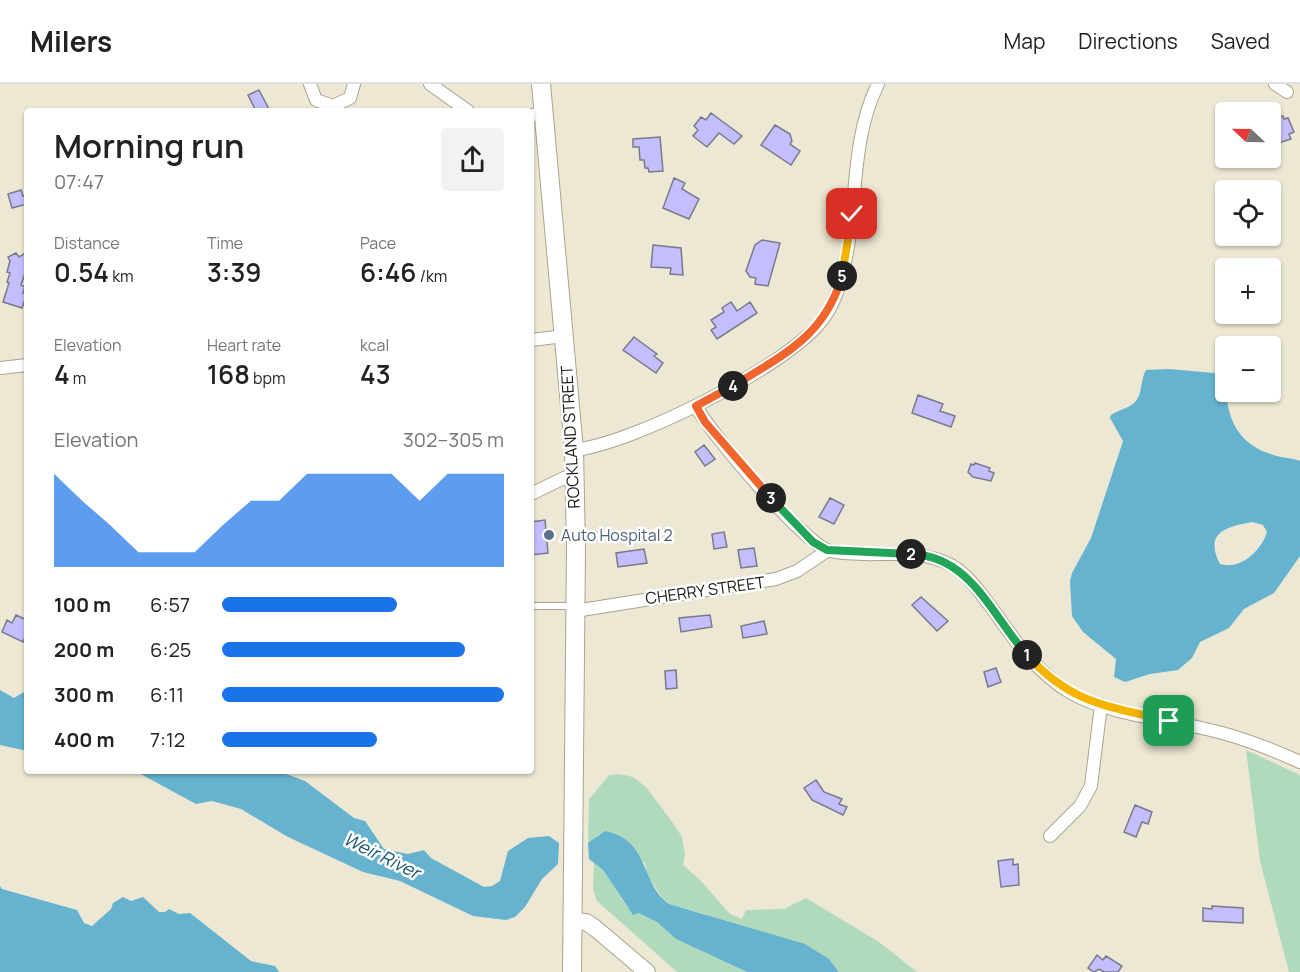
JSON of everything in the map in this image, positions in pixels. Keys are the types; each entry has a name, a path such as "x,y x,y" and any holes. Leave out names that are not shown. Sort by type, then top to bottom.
{"main road":[{"name":"ROCKLAND STREET","path":"541,84 537,114 564,336 574,450 572,972"}],"street":[{"path":"310,84 316,100 333,106 350,98 354,84"},
{"path":"430,84 464,108"},
{"path":"574,450 625,435 696,406 797,344 827,313 838,290 847,256 861,132 878,84"},
{"path":"1275,84 1287,92"},
{"path":"534,340 564,336"},
{"path":"0,368 24,365"},
{"path":"696,406 705,422 813,542 827,550 916,554 948,564 969,578 1020,648 1046,675 1071,693 1101,705 1235,736 1300,762"},
{"path":"534,493 574,475"},
{"name":"CHERRY STREET","path":"575,609 776,579 806,566 827,550"},
{"path":"1050,836 1080,806 1091,786 1101,705"},
{"path":"573,921 586,922 595,928 646,972"}],"lane":[{"path":"534,606 575,609"}],"green space":[{"path":"1246,750 1300,775 1300,972 1289,972 1260,861"},
{"path":"619,774 633,777 646,787 682,837 685,854 683,865 700,880 730,914 742,919 746,910 784,909 806,898 879,942 917,972 839,972 829,959 701,913 669,904 647,875 645,863 599,834 594,841 588,843 589,799 609,775"},
{"path":"594,863 603,870 627,907 657,922 676,939 747,972 677,972 597,901 593,889"}],"water":[{"path":"1169,369 1215,373 1215,402 1227,402 1234,425 1241,435 1262,451 1300,461 1300,556 1274,593 1244,609 1229,628 1200,642 1192,658 1178,670 1150,674 1125,682 1114,677 1116,659 1083,632 1072,616 1070,581 1091,538 1123,441 1110,418 1111,415 1137,400 1146,370","holes":["1252,522 1263,525 1267,532 1260,546 1243,562 1220,564 1214,545 1220,533 1233,526"]},
{"path":"0,690 14,698 24,692 24,750 0,745"},
{"name":"Weir River","path":"141,774 286,774 305,781 354,818 365,821 384,849 408,854 424,850 431,858 484,887 492,886 500,881 508,851 528,838 549,836 559,843 558,864 542,879 525,907 515,917 506,920 473,916 400,881 363,872 288,837 241,809 212,801 196,804"},
{"path":"605,831 630,843 653,885 669,904 805,944 829,959 839,972 747,972 676,939 657,922 639,913 633,915 603,870 589,859 588,843"},
{"path":"0,886 2,889 77,910 84,923 92,926 111,909 113,903 123,897 131,901 143,897 159,912 169,909 179,914 190,913 251,961 275,966 279,972 0,972"}],"building":[{"path":"259,90 268,108 254,108 248,95"},
{"path":"711,113 742,136 734,144 719,133 707,147 693,136 698,130 694,126 701,117 706,120"},
{"path":"1281,117 1288,118 1294,132 1289,134 1291,139 1281,142"},
{"path":"775,125 790,134 792,141 790,144 800,151 791,165 761,145"},
{"path":"660,137 663,171 649,172 648,168 645,168 644,160 640,160 639,147 633,147 633,139"},
{"path":"674,178 685,183 682,189 699,199 689,219 663,208"},
{"path":"21,190 24,205 12,208 8,194"},
{"path":"762,240 780,243 768,286 755,284 756,278 750,277 746,271 755,245"},
{"path":"653,245 681,248 683,275 670,274 671,268 651,267"},
{"path":"16,253 19,257 24,254 24,276 21,285 24,286 22,308 3,302 9,283 7,282 10,273 7,272 10,261 8,257"},
{"path":"731,302 737,311 750,302 757,313 717,339 711,330 716,327 711,320 724,312 722,308"},
{"path":"634,337 657,354 654,356 663,363 656,373 623,350"},
{"path":"918,395 943,404 940,411 955,416 951,427 912,413"},
{"path":"704,445 715,459 705,466 695,452"},
{"path":"975,463 990,468 989,471 994,473 991,481 973,477 968,472 971,464"},
{"path":"830,498 844,505 834,524 819,517"},
{"path":"545,520 548,553 534,555 534,522"},
{"path":"724,532 727,547 714,549 712,534"},
{"path":"754,548 757,566 741,568 738,550"},
{"path":"644,549 647,563 618,567 616,553"},
{"path":"921,597 948,621 937,631 912,605"},
{"path":"16,615 24,619 23,642 2,632 7,620 12,623"},
{"path":"710,615 712,627 681,632 679,618"},
{"path":"764,621 767,634 743,638 741,626"},
{"path":"996,668 1001,682 988,687 984,672"},
{"path":"676,670 677,688 666,689 665,671"},
{"path":"816,780 824,792 842,799 839,804 847,807 843,815 812,800 804,788"},
{"path":"1135,805 1152,812 1148,824 1142,822 1136,837 1124,832"},
{"path":"1013,859 1013,865 1018,864 1019,885 1001,887 998,861"},
{"path":"1212,906 1243,908 1243,923 1203,921 1203,908 1212,909"},
{"path":"1097,955 1103,960 1106,956 1122,966 1118,972 1104,972 1099,969 1094,972 1088,968"}],"place":[{"name":"Auto Hospital 2","path":"549,535"}],"route":[{"path":"852,214 849,245 843,271 834,299 823,319 797,344 744,379 696,406 705,422 783,512 813,542 827,550 916,554 948,564 963,573 975,585 1020,648 1046,675 1071,693 1101,705 1169,721"}]}
